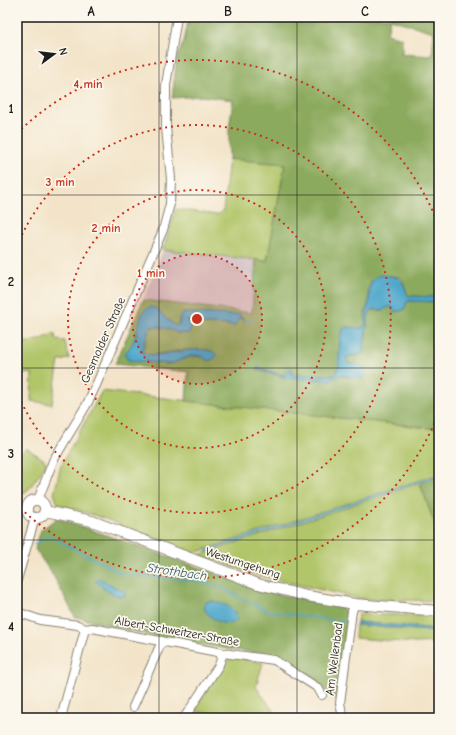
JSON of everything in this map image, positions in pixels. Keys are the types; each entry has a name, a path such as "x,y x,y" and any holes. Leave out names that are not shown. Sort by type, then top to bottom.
{"main road":[{"path":"38,500 43,503 45,511 40,517 35,518 22,508 30,501 38,500"},
{"name":"Westumgehung","path":"45,511 92,520 258,584 307,596 355,604 439,611"}],"street":[{"name":"Gesmolder Straße","path":"38,500 53,461 87,404 97,383 155,252 163,230 170,204 171,179 166,127 166,85 177,17"},
{"path":"17,580 35,518"},
{"name":"Am Wellenbad","path":"343,718 340,703 352,611 355,604"},
{"name":"Albert-Schweitzer-Straße","path":"17,612 40,620 78,626 85,629 92,628 223,653 274,660 318,688 322,695"},
{"path":"61,718 85,629"},
{"path":"133,707 162,641"},
{"path":"184,718 219,665 223,653"}],"shaded area":[{"path":"163,250 256,260 252,313 143,300"}],"green space":[{"path":"189,17 439,17 439,297 408,296 402,279 399,277 380,275 374,278 369,287 369,302 365,313 366,323 363,328 341,333 339,370 335,375 294,375 287,373 283,375 258,367 259,371 289,378 329,380 340,375 350,378 355,366 348,363 346,357 363,354 369,312 372,310 383,310 390,306 408,301 439,302 439,429 186,401 188,372 115,364 143,300 252,313 256,260 267,261 285,164 229,159 229,129 233,100 202,96 172,98 177,58 184,41","holes":["390,19 434,32 432,56 402,54 402,38 387,34","158,310 176,326 179,324 179,320 183,313 240,315 245,321 240,317 234,326 204,324 187,320 189,324 178,334 165,328 150,327 142,352 151,355 184,350 208,350 205,358 193,356 167,364 128,360 124,354 128,351 134,341 142,314"]},
{"path":"229,159 285,164 267,261 163,250 176,209 217,215 223,211"},
{"path":"55,333 56,340 65,341 69,359 59,361 52,404 31,401 32,373 23,374 17,389 17,344 39,340"},
{"path":"102,391 439,429 439,474 194,553 103,518 58,504 54,494 61,465"},
{"path":"26,448 45,460 46,465 29,489 17,497 17,454 19,455"},
{"path":"439,476 439,536 420,483"},
{"path":"420,483 439,536 439,601 362,599 256,575 199,555"},
{"path":"57,518 272,593 342,607 348,616 337,700 302,670 273,656 162,638 75,617 54,577 35,549 41,530","holes":["108,583 121,590 120,597 102,588"]},
{"path":"358,615 439,616 439,629 357,622"},
{"path":"356,625 439,632 439,642 415,643 355,638"},
{"path":"231,656 263,663 256,687 279,718 221,718 193,710"}],"water":[{"path":"380,275 396,277 402,281 408,296 439,297 439,302 408,301 404,310 394,312 391,306 383,310 374,309 369,312 363,354 346,357 348,363 364,366 366,376 363,379 340,375 329,380 289,378 256,369 258,367 283,375 291,368 293,370 291,374 294,375 335,375 339,364 340,341 343,330 346,327 363,328 366,323 370,286 373,280"},
{"path":"151,307 156,308 176,326 179,324 180,316 186,313 240,315 245,321 240,317 235,326 203,324 187,320 191,328 190,333 185,334 162,328 150,327 142,352 157,355 186,350 205,350 212,351 217,355 214,359 208,361 203,357 198,356 193,356 167,364 128,360 124,354 129,349 135,337 143,313"},
{"path":"98,578 125,592 125,596 109,592 96,581"},
{"path":"212,601 231,608 236,615 237,620 233,623 223,623 210,616 204,608 206,602"},
{"path":"357,622 439,629 439,632 356,625"}],"waterway":[{"path":"245,321 253,321"},
{"path":"206,551 439,475"},
{"name":"Strothbach","path":"34,544 49,536 123,574 198,581 221,588 268,611 346,622"},
{"name":"Strothbach","path":"17,554 22,551"}]}
